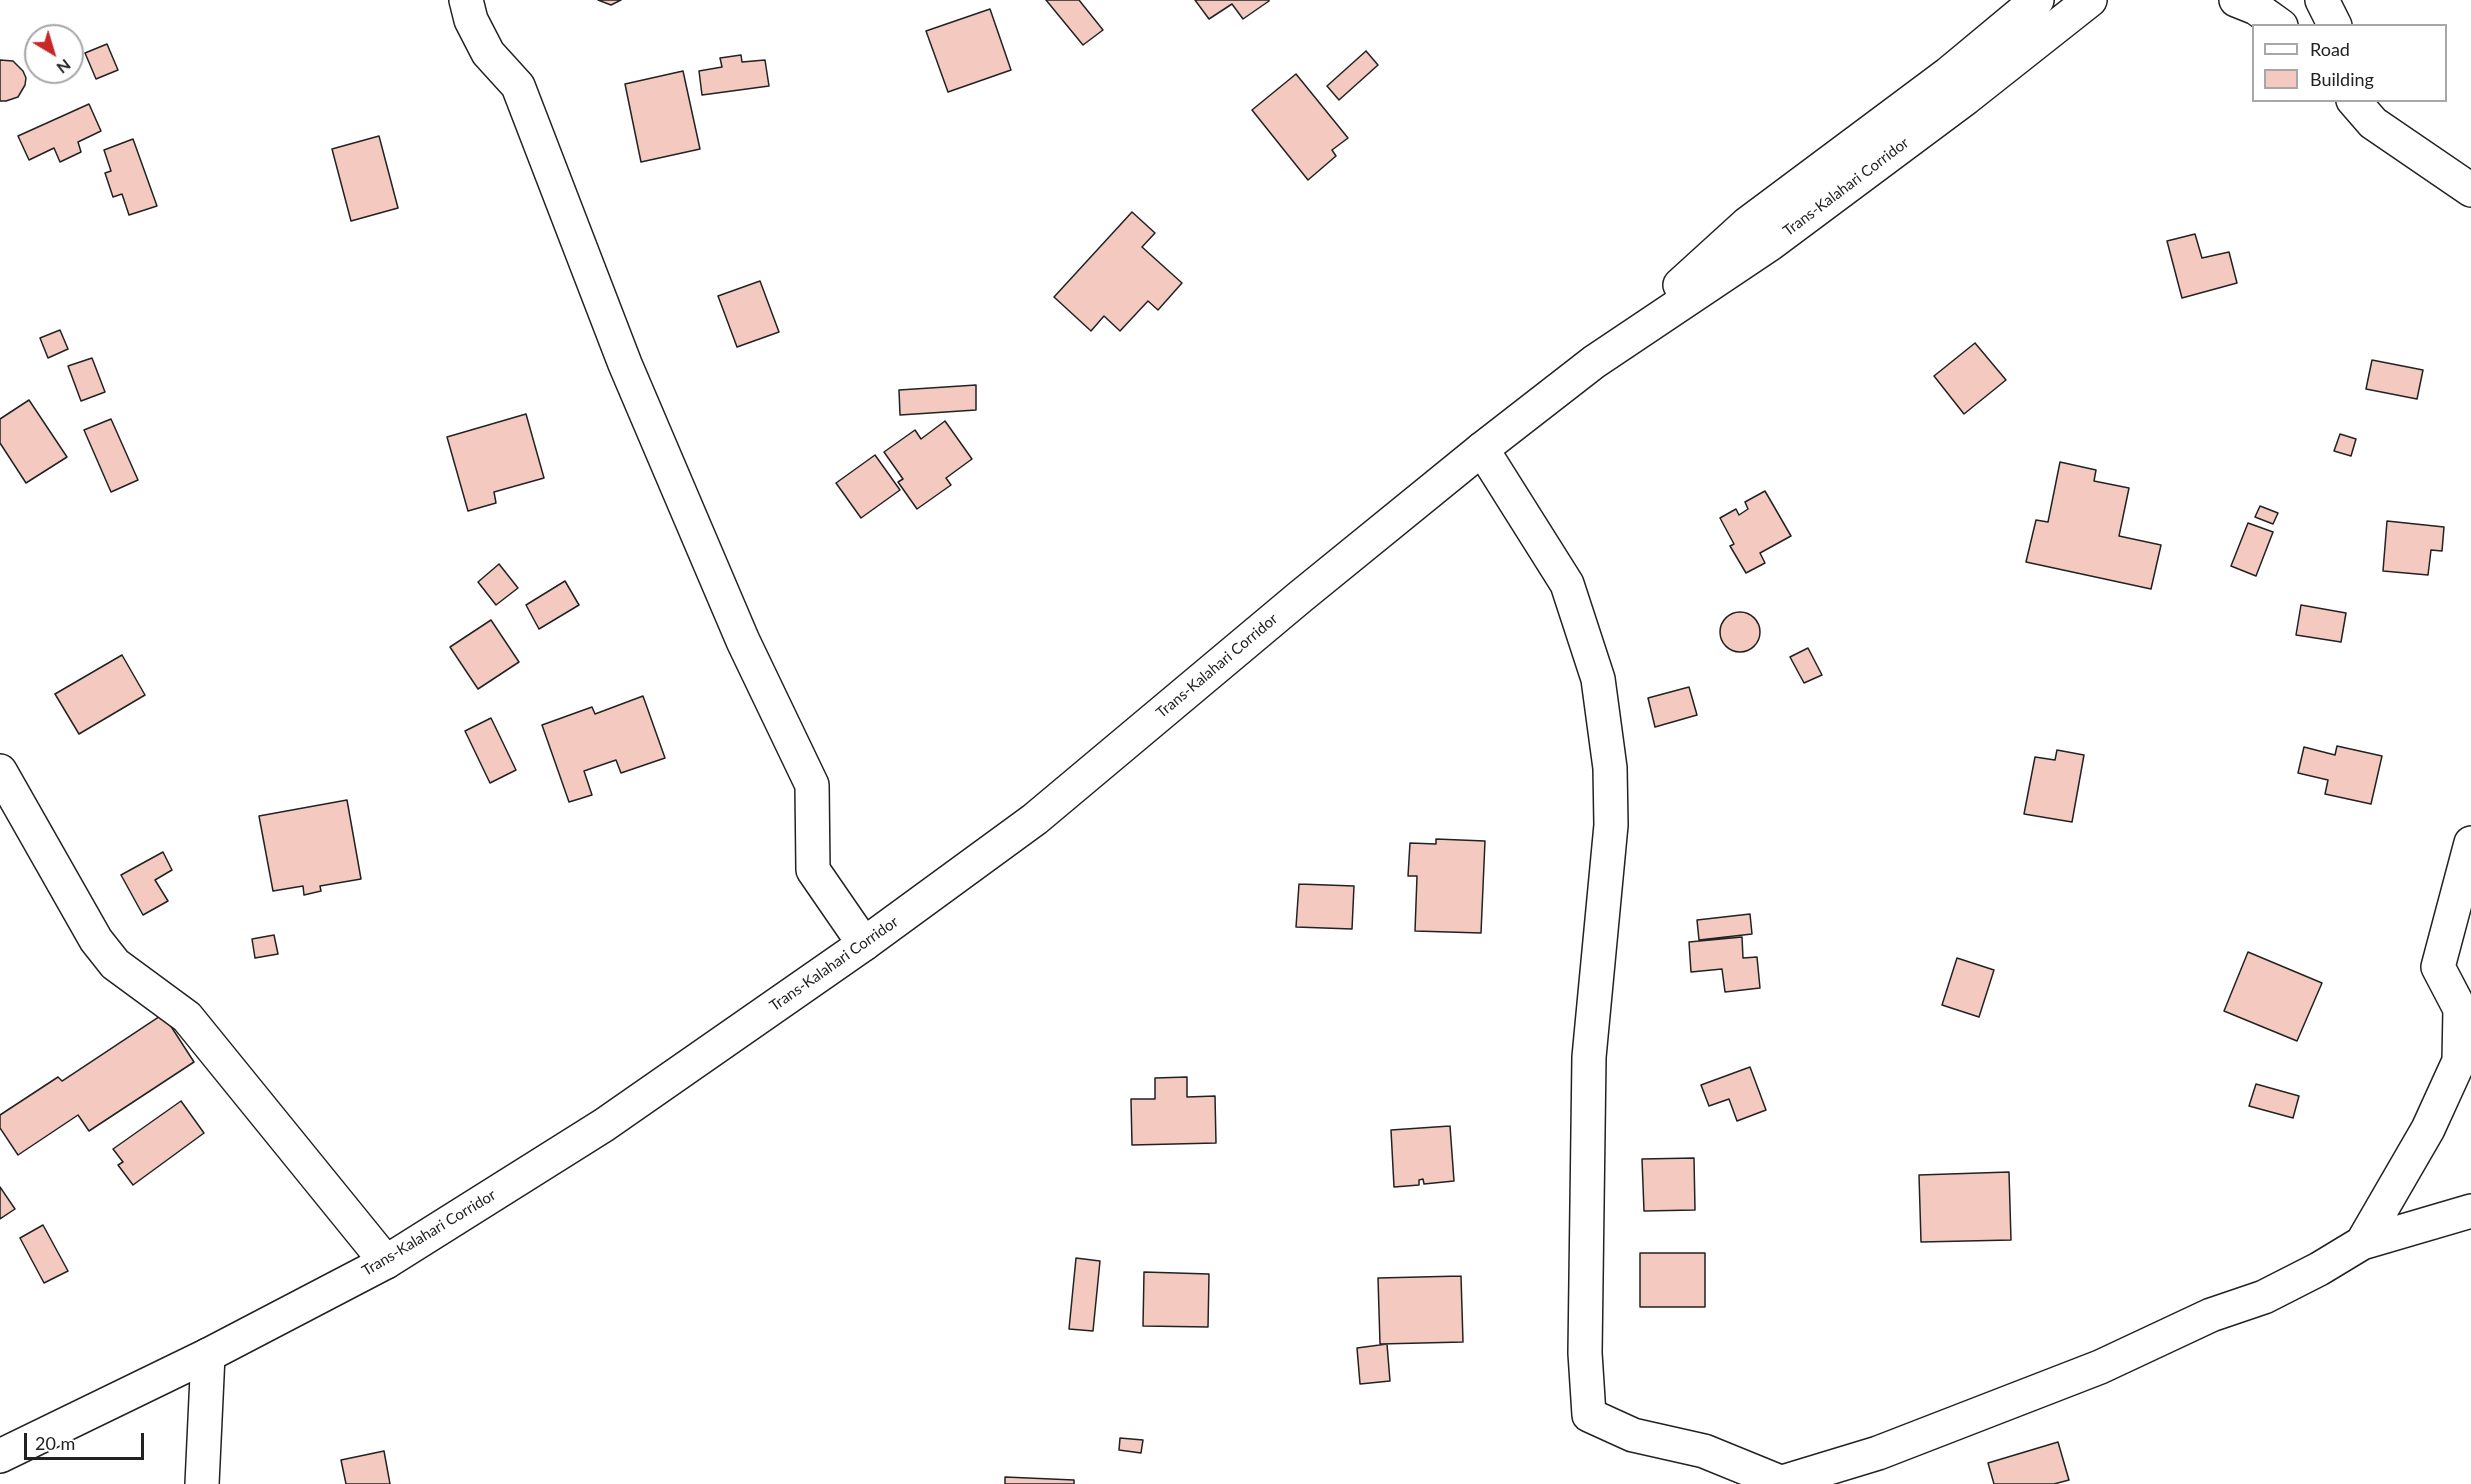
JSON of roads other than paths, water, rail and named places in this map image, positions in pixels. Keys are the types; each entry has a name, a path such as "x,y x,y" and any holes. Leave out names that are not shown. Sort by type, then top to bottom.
{"main road":[{"path":"466,0 471,20 488,53 518,86 625,364 743,641 812,785 813,870 864,944"},
{"name":"Trans-Kalahari Corridor","path":"1594,362 1747,224 1947,74 2037,0"},
{"path":"2236,0 2256,8 2278,24"},
{"path":"2275,0 2293,24"},
{"path":"2322,0 2334,24"},
{"name":"Trans-Kalahari Corridor","path":"0,1456 208,1355 386,1262 604,1125 864,944 1035,819 1482,449 1594,362 1770,244 2095,1"},
{"path":"2355,102 2373,123 2471,190"},
{"path":"2376,102 2397,141 2471,182"},
{"path":"1482,449 1567,584 1598,679 1610,768 1611,825 1589,1057 1586,1353 1589,1415 1634,1435 1704,1451 1778,1483 1878,1453 2100,1367 2211,1315 2264,1297 2319,1269 2362,1243 2471,1211"},
{"path":"1,779 96,940 115,964 187,1017 386,1262"},
{"path":"2362,1243 2428,1130 2459,1061 2460,1009 2438,967 2471,843"},
{"path":"202,1484 208,1355"}]}
